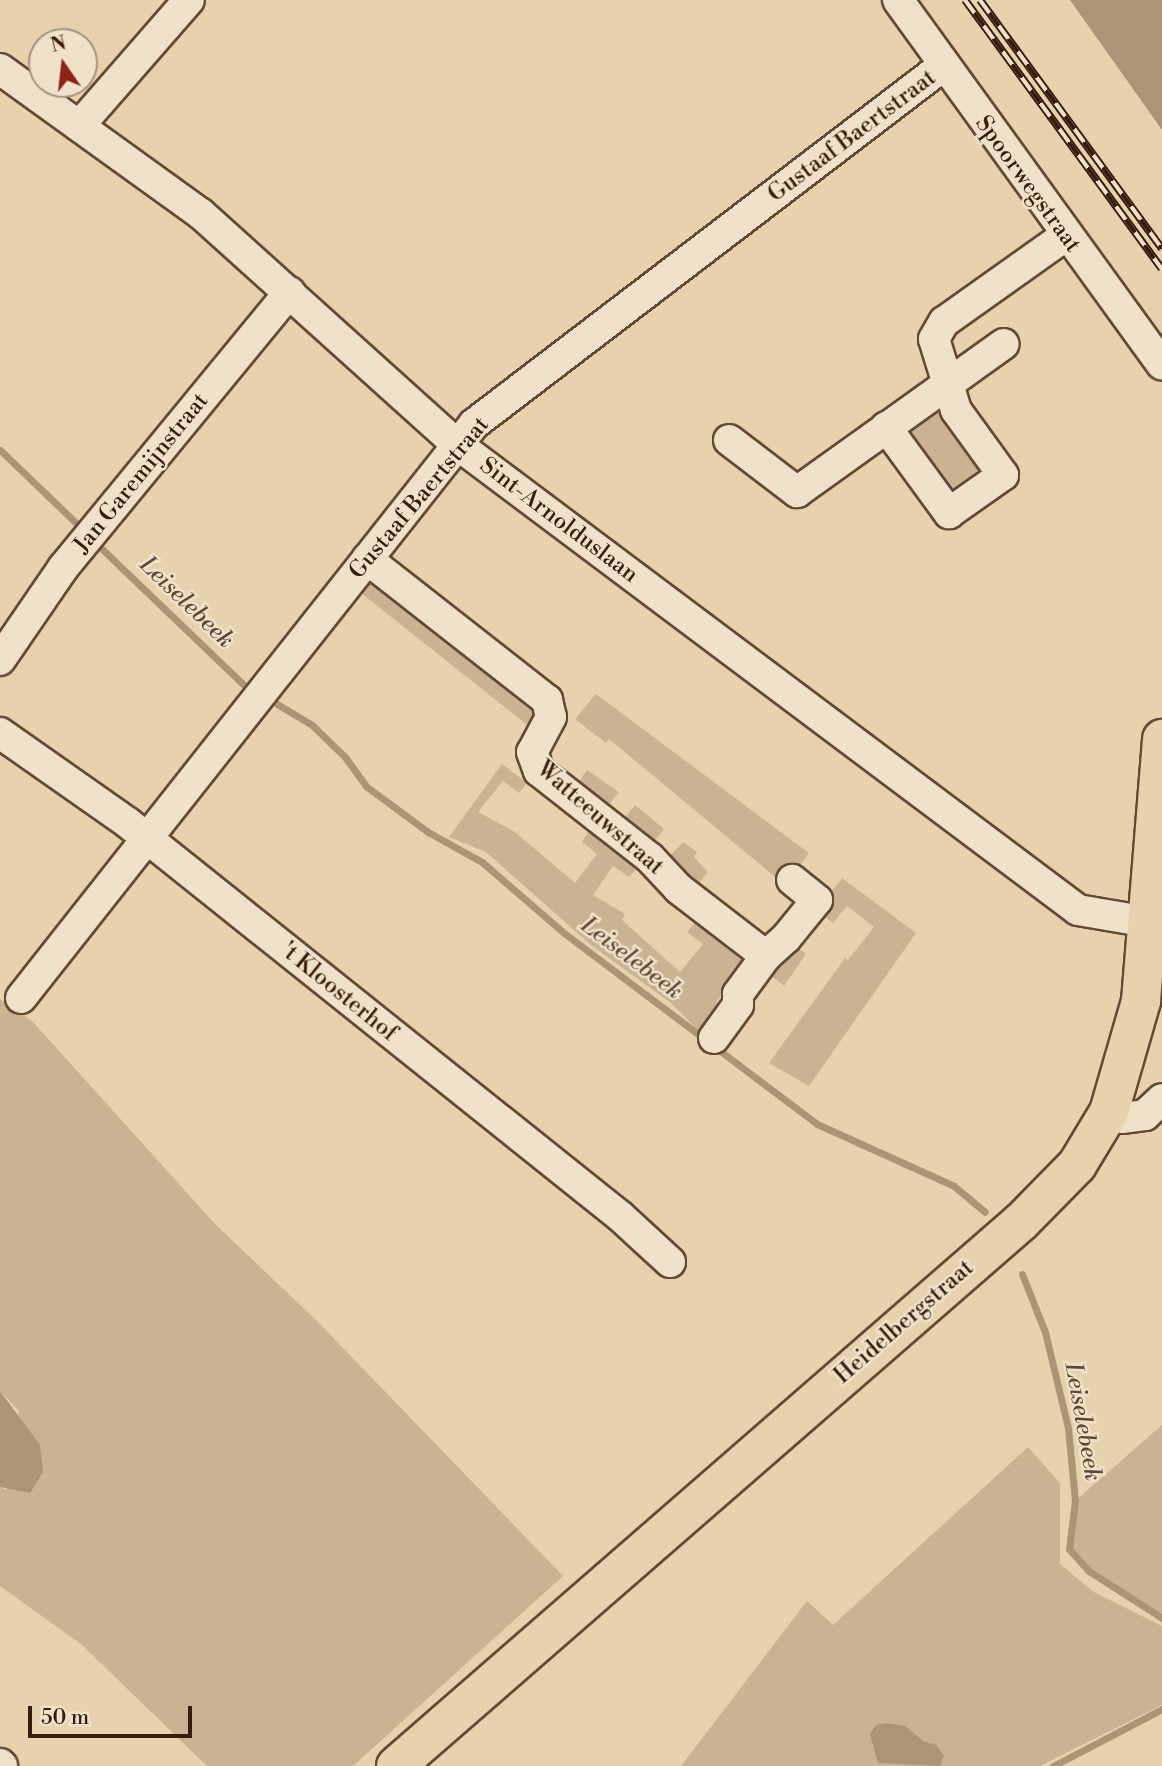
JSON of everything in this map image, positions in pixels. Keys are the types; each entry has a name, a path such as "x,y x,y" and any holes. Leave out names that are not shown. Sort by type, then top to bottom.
{"main road":[{"name":"Heidelbergstraat","path":"396,1766 1021,1222 1077,1165 1109,1112 1141,1002 1162,739"}],"street":[{"path":"79,126 189,0"},
{"name":"Spoorwegstraat","path":"898,0 1065,236 1162,365"},
{"name":"Gustaaf Baertstraat","path":"21,998 474,424 943,66"},
{"name":"Sint-Arnolduslaan","path":"0,69 201,214 458,445 1078,910 1148,922"},
{"path":"886,427 949,513 1003,475 956,410 950,384 935,347 937,331 1065,236"},
{"name":"Jan Garemijnstraat","path":"0,660 63,568 290,292"},
{"path":"729,440 797,492 1004,345"},
{"name":"Watteeuwstraat","path":"367,559 547,700 551,717 532,752 539,771 650,858 678,889 766,956"},
{"name":"'t Kloosterhof","path":"0,733 83,787 620,1216 670,1262"},
{"path":"714,1038 738,1005 738,994 766,956 786,938 817,900 792,880"},
{"path":"1109,1112 1122,1118 1145,1115 1162,1099"}],"shaded area":[{"path":"1070,0 1162,0 1162,130"},
{"path":"938,412 980,469 951,490 910,433"},
{"path":"365,578 527,703 533,713 530,727 356,589"},
{"path":"596,694 809,853 785,885 609,739 606,743 575,719"},
{"path":"502,764 527,783 519,793 503,781 478,812 515,832 575,883 597,854 582,842 589,831 637,868 629,877 613,866 593,895 625,914 622,920 680,972 703,944 687,932 696,921 746,964 716,1002 723,1009 703,1035 671,1003 591,945 486,852 449,837"},
{"path":"587,770 619,792 607,807 577,784"},
{"path":"635,805 664,829 653,843 623,820"},
{"path":"683,842 697,852 694,857 708,872 697,885 669,857"},
{"path":"842,878 916,933 809,1086 769,1063 845,958 848,960 874,927 847,906 833,923 817,911"},
{"path":"792,944 806,954 784,986 769,974"},
{"path":"0,999 33,1022 216,1225 317,1321 563,1576 353,1766 207,1766 82,1645 0,1586 0,1487 6,1490 19,1411 0,1391"},
{"path":"0,1391 40,1445 43,1472 30,1493 0,1487"},
{"path":"1162,1425 1162,1618 1089,1571 1069,1549 1075,1501"},
{"path":"1028,1447 1060,1483 1060,1564 1094,1592 1162,1626 1162,1705 1040,1766 681,1766 807,1601 833,1625"},
{"path":"886,1723 905,1726 923,1741 936,1745 944,1756 940,1766 878,1763 870,1734 876,1725"}],"waterway":[{"name":"Leiselebeek","path":"0,450 75,522"},
{"name":"Leiselebeek","path":"101,548 244,685"},
{"name":"Leiselebeek","path":"277,704 312,725 345,757 367,787 428,832 482,862 564,933 706,1040"},
{"name":"Leiselebeek","path":"715,1047 817,1124 954,1186 985,1212"},
{"name":"Leiselebeek","path":"1022,1274 1045,1332 1068,1428 1075,1501 1069,1549 1089,1571 1162,1618"},
{"path":"1053,1766 1162,1709"}],"railway":[{"path":"965,0 1162,269"},
{"path":"980,0 1162,249"}]}
